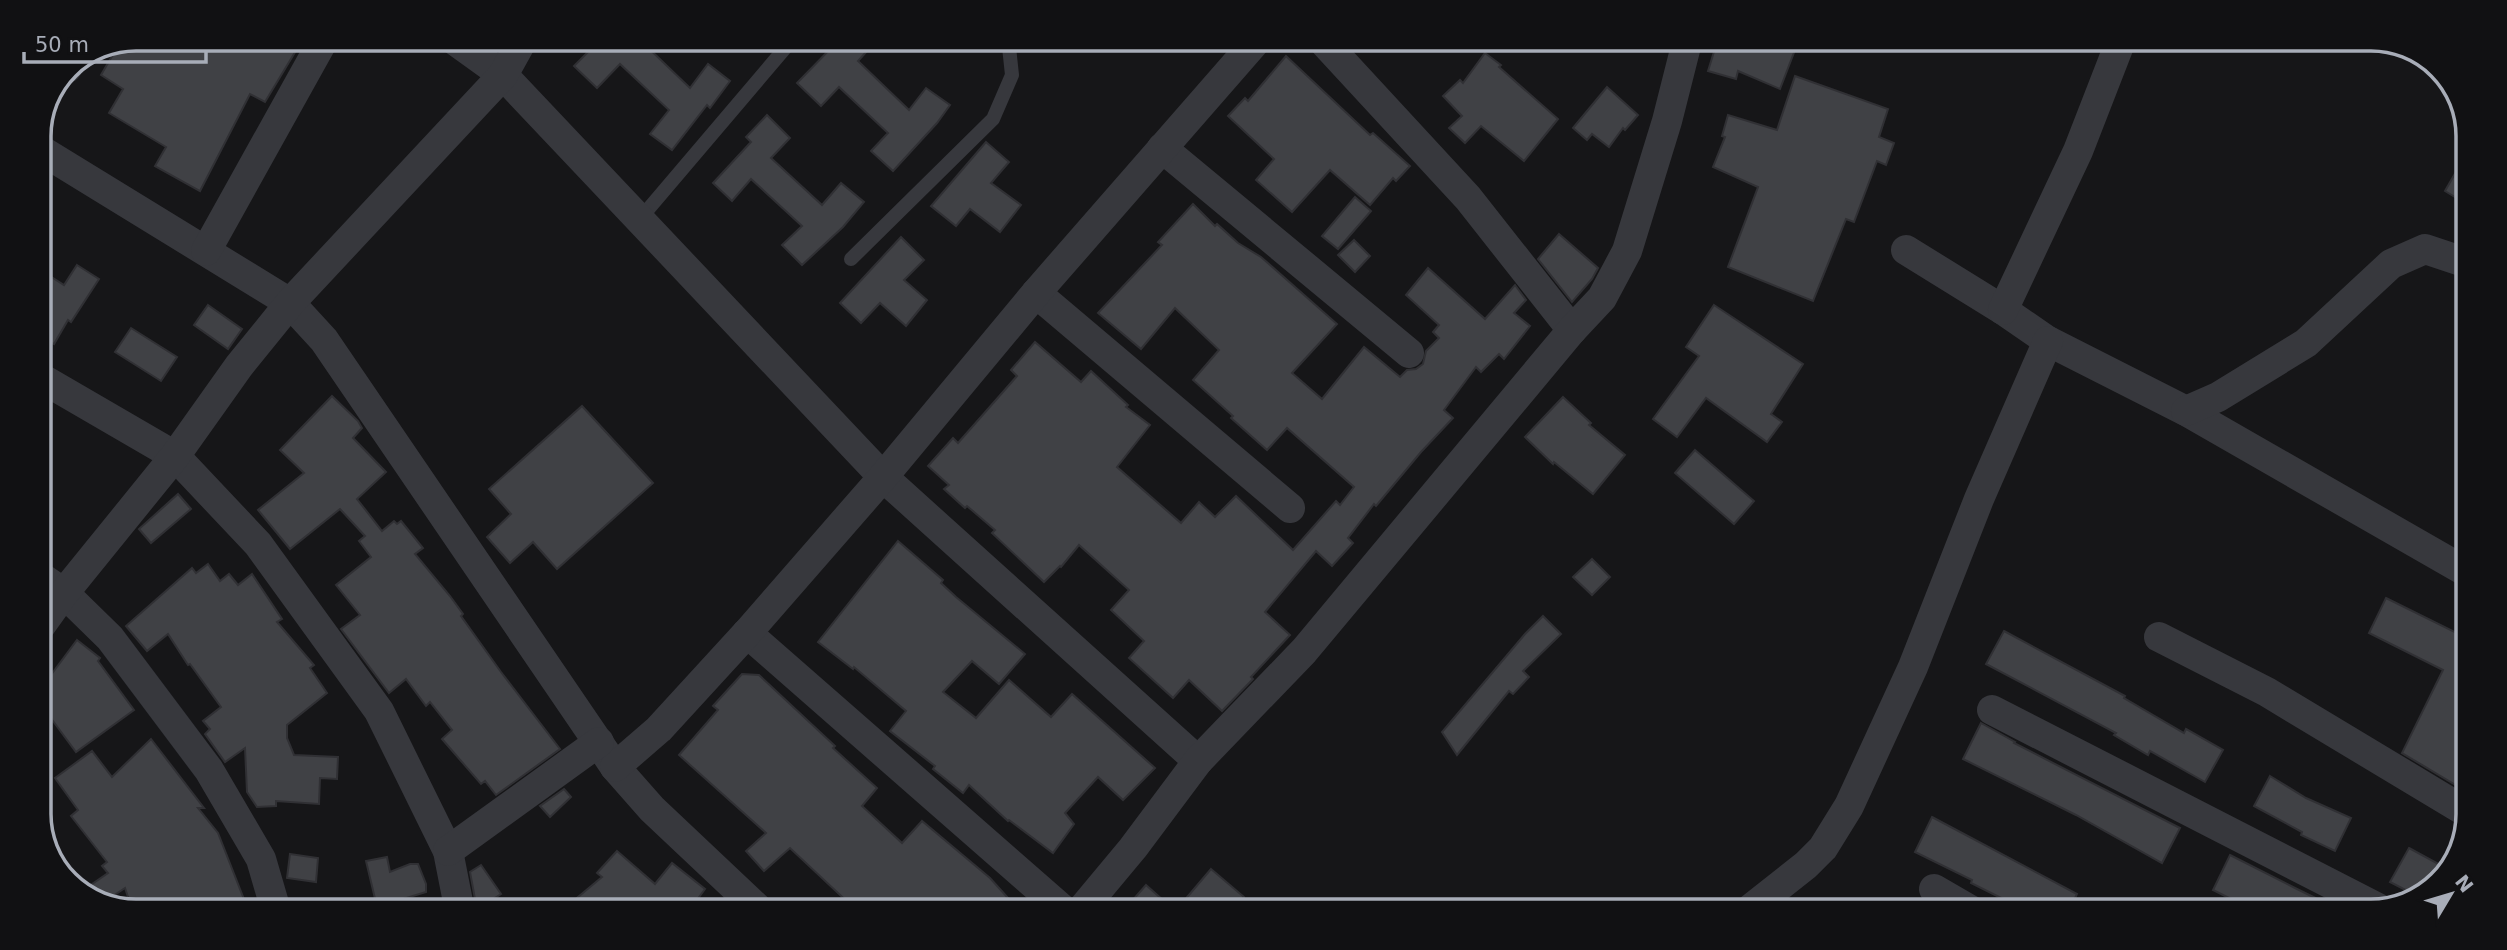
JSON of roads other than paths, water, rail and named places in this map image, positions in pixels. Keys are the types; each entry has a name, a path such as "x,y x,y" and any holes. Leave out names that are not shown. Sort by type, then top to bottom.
{"street":[{"path":"206,251 317,51"},
{"path":"470,51 503,75 883,477 1198,761"},
{"path":"51,611 290,303 503,75 516,51"},
{"path":"615,767 659,729 747,633 883,477 1036,293 1247,51"},
{"path":"1332,51 1468,198 1572,330"},
{"path":"1090,899 1133,848 1198,761 1304,651 1572,330 1602,298 1627,251 1667,121 1685,51"},
{"path":"2003,310 2078,151 2117,51"},
{"path":"1162,148 1409,353"},
{"path":"51,156 290,303 324,340 615,767 738,899"},
{"path":"2186,411 2218,397 2306,343 2391,264 2425,249 2456,259"},
{"path":"1906,250 2048,341 2186,411 2456,566"},
{"path":"1036,293 1290,508"},
{"path":"1763,899 1823,848 1849,806 1913,667 1979,499 2048,341"},
{"path":"51,384 174,456 258,544 379,711 448,851 457,899"},
{"path":"51,584 64,593 110,638 209,770 261,859 273,899"},
{"path":"747,633 1051,899"},
{"path":"2159,637 2267,692 2456,806"},
{"path":"1993,710 2361,899"},
{"path":"448,851 599,742"},
{"path":"1934,890 1950,899"}],"lane":[{"path":"639,220 783,51"},
{"path":"851,259 993,119 1012,75 1009,51"}]}
